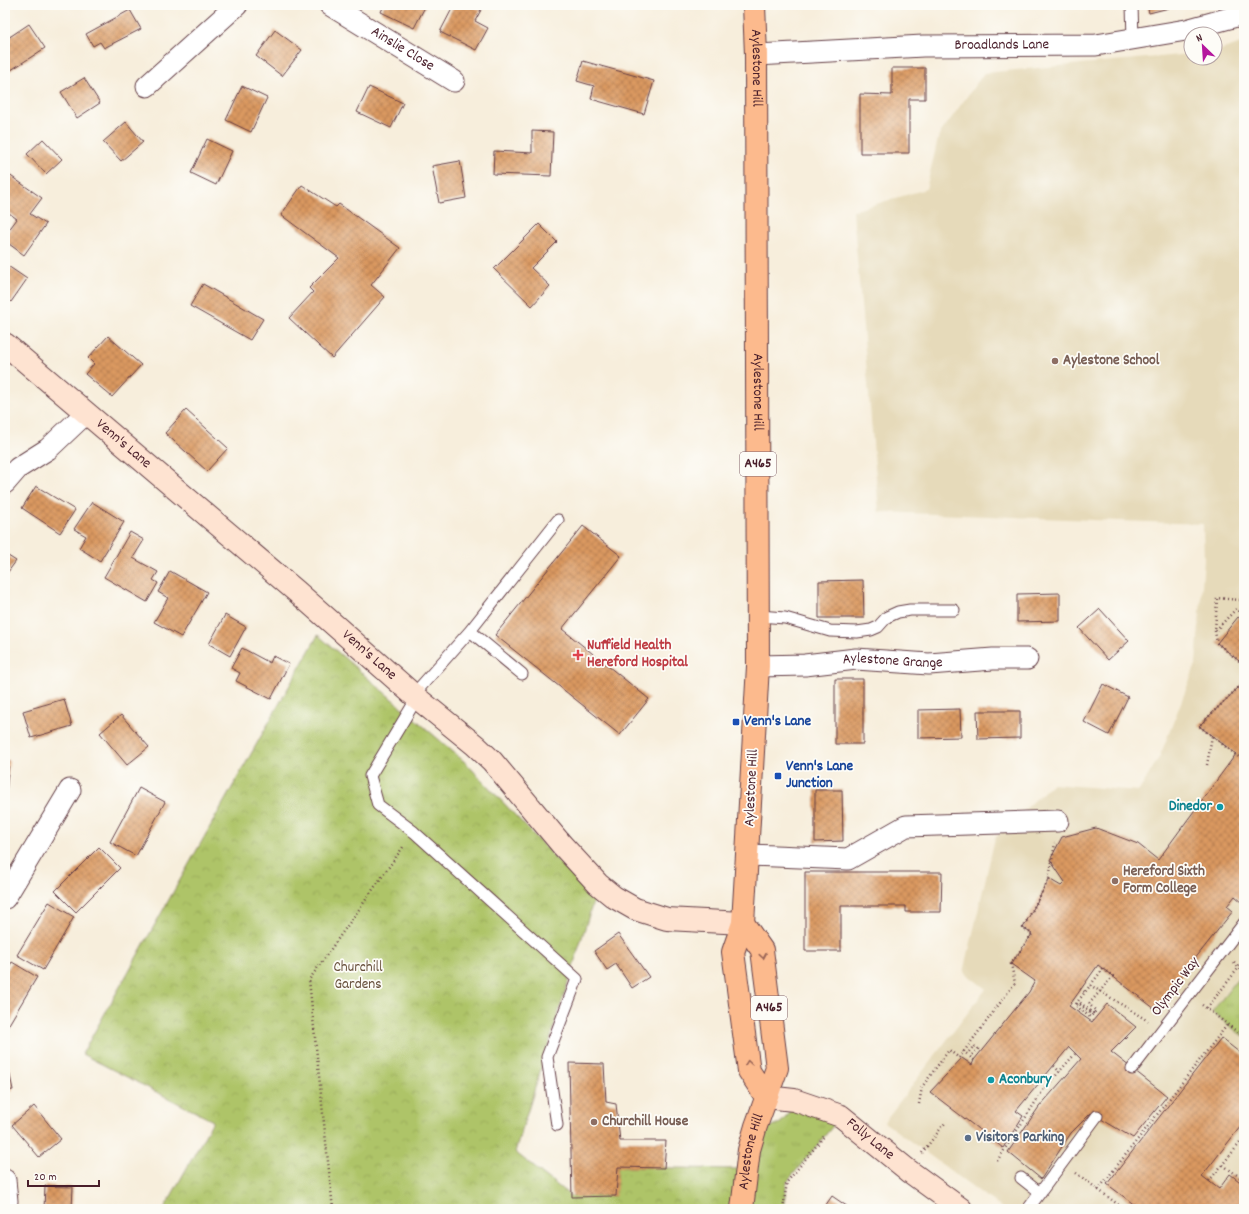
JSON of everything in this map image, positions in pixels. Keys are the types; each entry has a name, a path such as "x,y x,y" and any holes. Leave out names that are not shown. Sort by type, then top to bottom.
{"highway":[{"name":"Aylestone Hill","path":"754,5 756,54 758,666 743,923 733,952 749,1071 766,1097"},
{"name":"Aylestone Hill","path":"742,1209 749,1150 777,1068 762,950 743,923"}],"street":[{"path":"147,86 237,5"},
{"name":"Ainslie Close","path":"330,5 454,81"},
{"name":"Broadlands Lane","path":"756,54 923,46 1096,44 1186,30 1244,14"},
{"name":"Venn's Lane","path":"5,344 85,414 296,591 415,696 475,745 492,761 562,845 598,884 614,898 635,909 667,919 743,923"},
{"path":"5,482 18,468 48,449 85,414"},
{"name":"Aylestone Grange","path":"758,666 805,665 856,659 929,664 993,659 1027,659"},
{"path":"5,898 70,790"},
{"path":"748,855 848,858 906,826 1058,820"},
{"name":"Folly Lane","path":"766,1097 794,1100 841,1116 909,1171 961,1209"},
{"path":"5,1180 7,1201 6,1209"}],"lane":[{"path":"1132,5 1133,39"},
{"path":"557,1125 547,1057 577,979 414,832 378,805 370,776 415,696 470,631 558,520"},
{"path":"759,616 785,618 830,631 857,632 871,630 878,627 887,617 898,612 910,610 954,610"},
{"path":"470,631 522,674"},
{"name":"Olympic Way","path":"1132,1068 1244,923"},
{"path":"1028,1209 1097,1116"},
{"path":"1021,1178 1040,1193"}],"path":[{"path":"1240,600 1217,598 1216,631 1217,643 1244,665"},
{"path":"1216,631 1236,608 1244,615"},
{"path":"1244,682 1199,726 1244,761"},
{"path":"1206,765 1212,736"},
{"path":"919,1104 922,1087 949,1050 959,1058 1015,983 1011,964 1032,934 1023,928 1049,879 1058,820"},
{"path":"333,1209 309,980 414,832"},
{"path":"1207,1008 1244,961"},
{"path":"1103,969 1113,976 1101,992 1089,1004 1096,1011 1090,1016 1075,1005 1103,969"},
{"path":"1090,984 1162,1030"},
{"path":"1080,989 1085,992"},
{"path":"1189,994 1244,1037"},
{"path":"1078,1001 1093,1013 1091,1014 1078,1003 1077,1004 1090,1016"},
{"path":"1079,1014 1082,1011"},
{"path":"1098,1190 1228,1024"},
{"path":"963,1051 967,1054 974,1046 978,1049 970,1057 974,1060"},
{"path":"998,1160 1044,1089 1075,1054"},
{"path":"1054,1066 1060,1072"},
{"path":"783,1209 787,1182 841,1116"},
{"path":"909,1171 945,1123"},
{"path":"1209,1181 1244,1138"},
{"path":"1062,1163 1124,1209"},
{"path":"1223,1165 1244,1180"}],"shaded area":[{"path":"1244,42 1244,1209 1003,1209 884,1122 986,989 964,972 995,838 1052,784 1139,791 1160,756 1196,664 1204,560 1203,524 879,512 853,211 926,189 939,135 984,73 1183,55 1183,66 1223,66 1223,49"}],"green space":[{"name":"Churchill Gardens","path":"318,635 466,763 594,899 515,1152 572,1197 615,1196 618,1167 741,1169 735,1209 164,1209 213,1121 82,1054"},
{"path":"1243,972 1244,973 1244,1037 1212,1012"},
{"path":"794,1100 841,1116 787,1182 783,1209 742,1209 756,1126 771,1127 781,1122 785,1119"}],"building":[{"path":"384,5 426,5 414,28 381,12"},
{"path":"454,5 471,5 481,10 475,21 488,28 476,50 440,32"},
{"path":"1147,5 1168,5 1169,8 1149,13"},
{"path":"130,10 141,29 104,48 100,42 93,46 86,34"},
{"path":"29,24 45,48 5,74 5,40"},
{"path":"275,30 302,50 282,76 256,56"},
{"path":"583,61 654,81 644,114 591,99 594,86 577,81"},
{"path":"892,68 925,68 925,99 909,99 909,153 860,153 860,94 892,95"},
{"path":"84,78 100,103 77,118 61,92"},
{"path":"242,86 267,98 251,132 226,120"},
{"path":"369,87 403,103 391,128 357,112"},
{"path":"126,122 143,142 121,161 103,142"},
{"path":"532,131 553,132 551,176 493,174 494,151 532,153"},
{"path":"43,139 62,159 46,174 27,154"},
{"path":"207,139 232,151 216,185 191,173"},
{"path":"460,161 466,198 439,203 432,166"},
{"path":"5,172 42,198 30,214 46,224 24,255 5,241 5,235 17,219 5,210"},
{"path":"302,185 336,207 339,204 400,248 371,285 385,297 332,358 289,318 313,292 309,288 339,258 281,215"},
{"path":"539,224 557,242 531,268 550,286 532,306 494,269"},
{"path":"5,264 27,279 11,302 5,298"},
{"path":"203,284 263,319 250,340 190,306"},
{"path":"108,336 141,365 112,397 85,374 94,364 88,358"},
{"path":"186,410 228,448 207,471 165,433"},
{"path":"36,486 75,510 60,533 22,508"},
{"path":"92,502 124,522 100,561 79,548 86,536 74,529"},
{"path":"583,526 621,556 562,629 649,699 620,735 495,635"},
{"path":"130,532 144,540 133,558 158,572 153,580 158,583 147,602 104,577"},
{"path":"5,554 16,561 5,576"},
{"path":"170,571 207,592 181,637 154,622 168,598 158,592"},
{"path":"863,580 864,618 819,618 819,581"},
{"path":"1060,593 1060,621 1017,622 1017,594"},
{"path":"1100,609 1129,641 1108,660 1079,628"},
{"path":"225,615 246,627 230,656 209,644"},
{"path":"1238,617 1244,621 1244,665 1217,643"},
{"path":"242,648 270,663 273,656 289,664 271,699 236,681 240,673 231,668"},
{"path":"835,679 863,679 863,744 835,744"},
{"path":"1244,682 1244,902 1243,903 1235,896 1227,906 1233,911 1155,1009 1098,965 1069,1006 1092,1022 1107,1004 1136,1027 1111,1052 1167,1096 1133,1138 1091,1113 1071,1133 1041,1179 1008,1152 1039,1107 1081,1059 1069,1047 1016,1111 1023,1116 1003,1148 930,1092 962,1058 972,1065 974,1060 1029,992 1035,981 1011,964 1032,934 1023,928 1049,879 1061,886 1065,882 1050,860 1062,837 1096,828 1138,844 1158,860 1236,754 1199,726"},
{"path":"1103,684 1128,697 1109,735 1084,722"},
{"path":"64,699 72,726 31,738 23,711"},
{"path":"960,709 961,737 918,738 918,710"},
{"path":"977,711 1020,711 1020,738 978,739"},
{"path":"121,715 149,747 127,765 100,733"},
{"path":"5,760 9,760 6,795 5,795"},
{"path":"139,788 165,802 136,856 110,842"},
{"path":"815,790 842,790 843,841 815,842"},
{"path":"99,847 120,868 76,912 55,891"},
{"path":"805,872 942,872 941,912 906,912 906,906 841,906 841,951 805,951"},
{"path":"49,902 74,917 43,970 17,955"},
{"path":"618,934 649,977 632,988 616,964 607,970 594,951"},
{"path":"12,962 37,977 5,1031 5,973"},
{"path":"1221,1038 1244,1056 1244,1122 1202,1176 1219,1189 1230,1174 1244,1185 1244,1209 1140,1209 1107,1184"},
{"path":"5,1051 13,1090 5,1091"},
{"name":"Churchill House","path":"569,1063 604,1064 606,1102 616,1104 620,1141 666,1141 664,1168 618,1167 616,1196 572,1197"},
{"path":"34,1106 61,1139 39,1157 12,1125"},
{"path":"45,1186 73,1187 72,1209 44,1209"},
{"path":"832,1196 851,1209 823,1209"}],"place":[{"name":"Aylestone School","path":"1055,361"},
{"name":"Nuffield Health Hereford Hospital","path":"578,655"},
{"name":"Venn's Lane","path":"736,722"},
{"name":"Venn's Lane Junction","path":"778,776"},
{"name":"Dinedor","path":"1220,807"},
{"name":"Hereford Sixth Form College","path":"1115,881"},
{"name":"Aconbury","path":"991,1080"},
{"name":"Churchill House","path":"594,1122"},
{"name":"Visitors Parking","path":"968,1138"}]}
